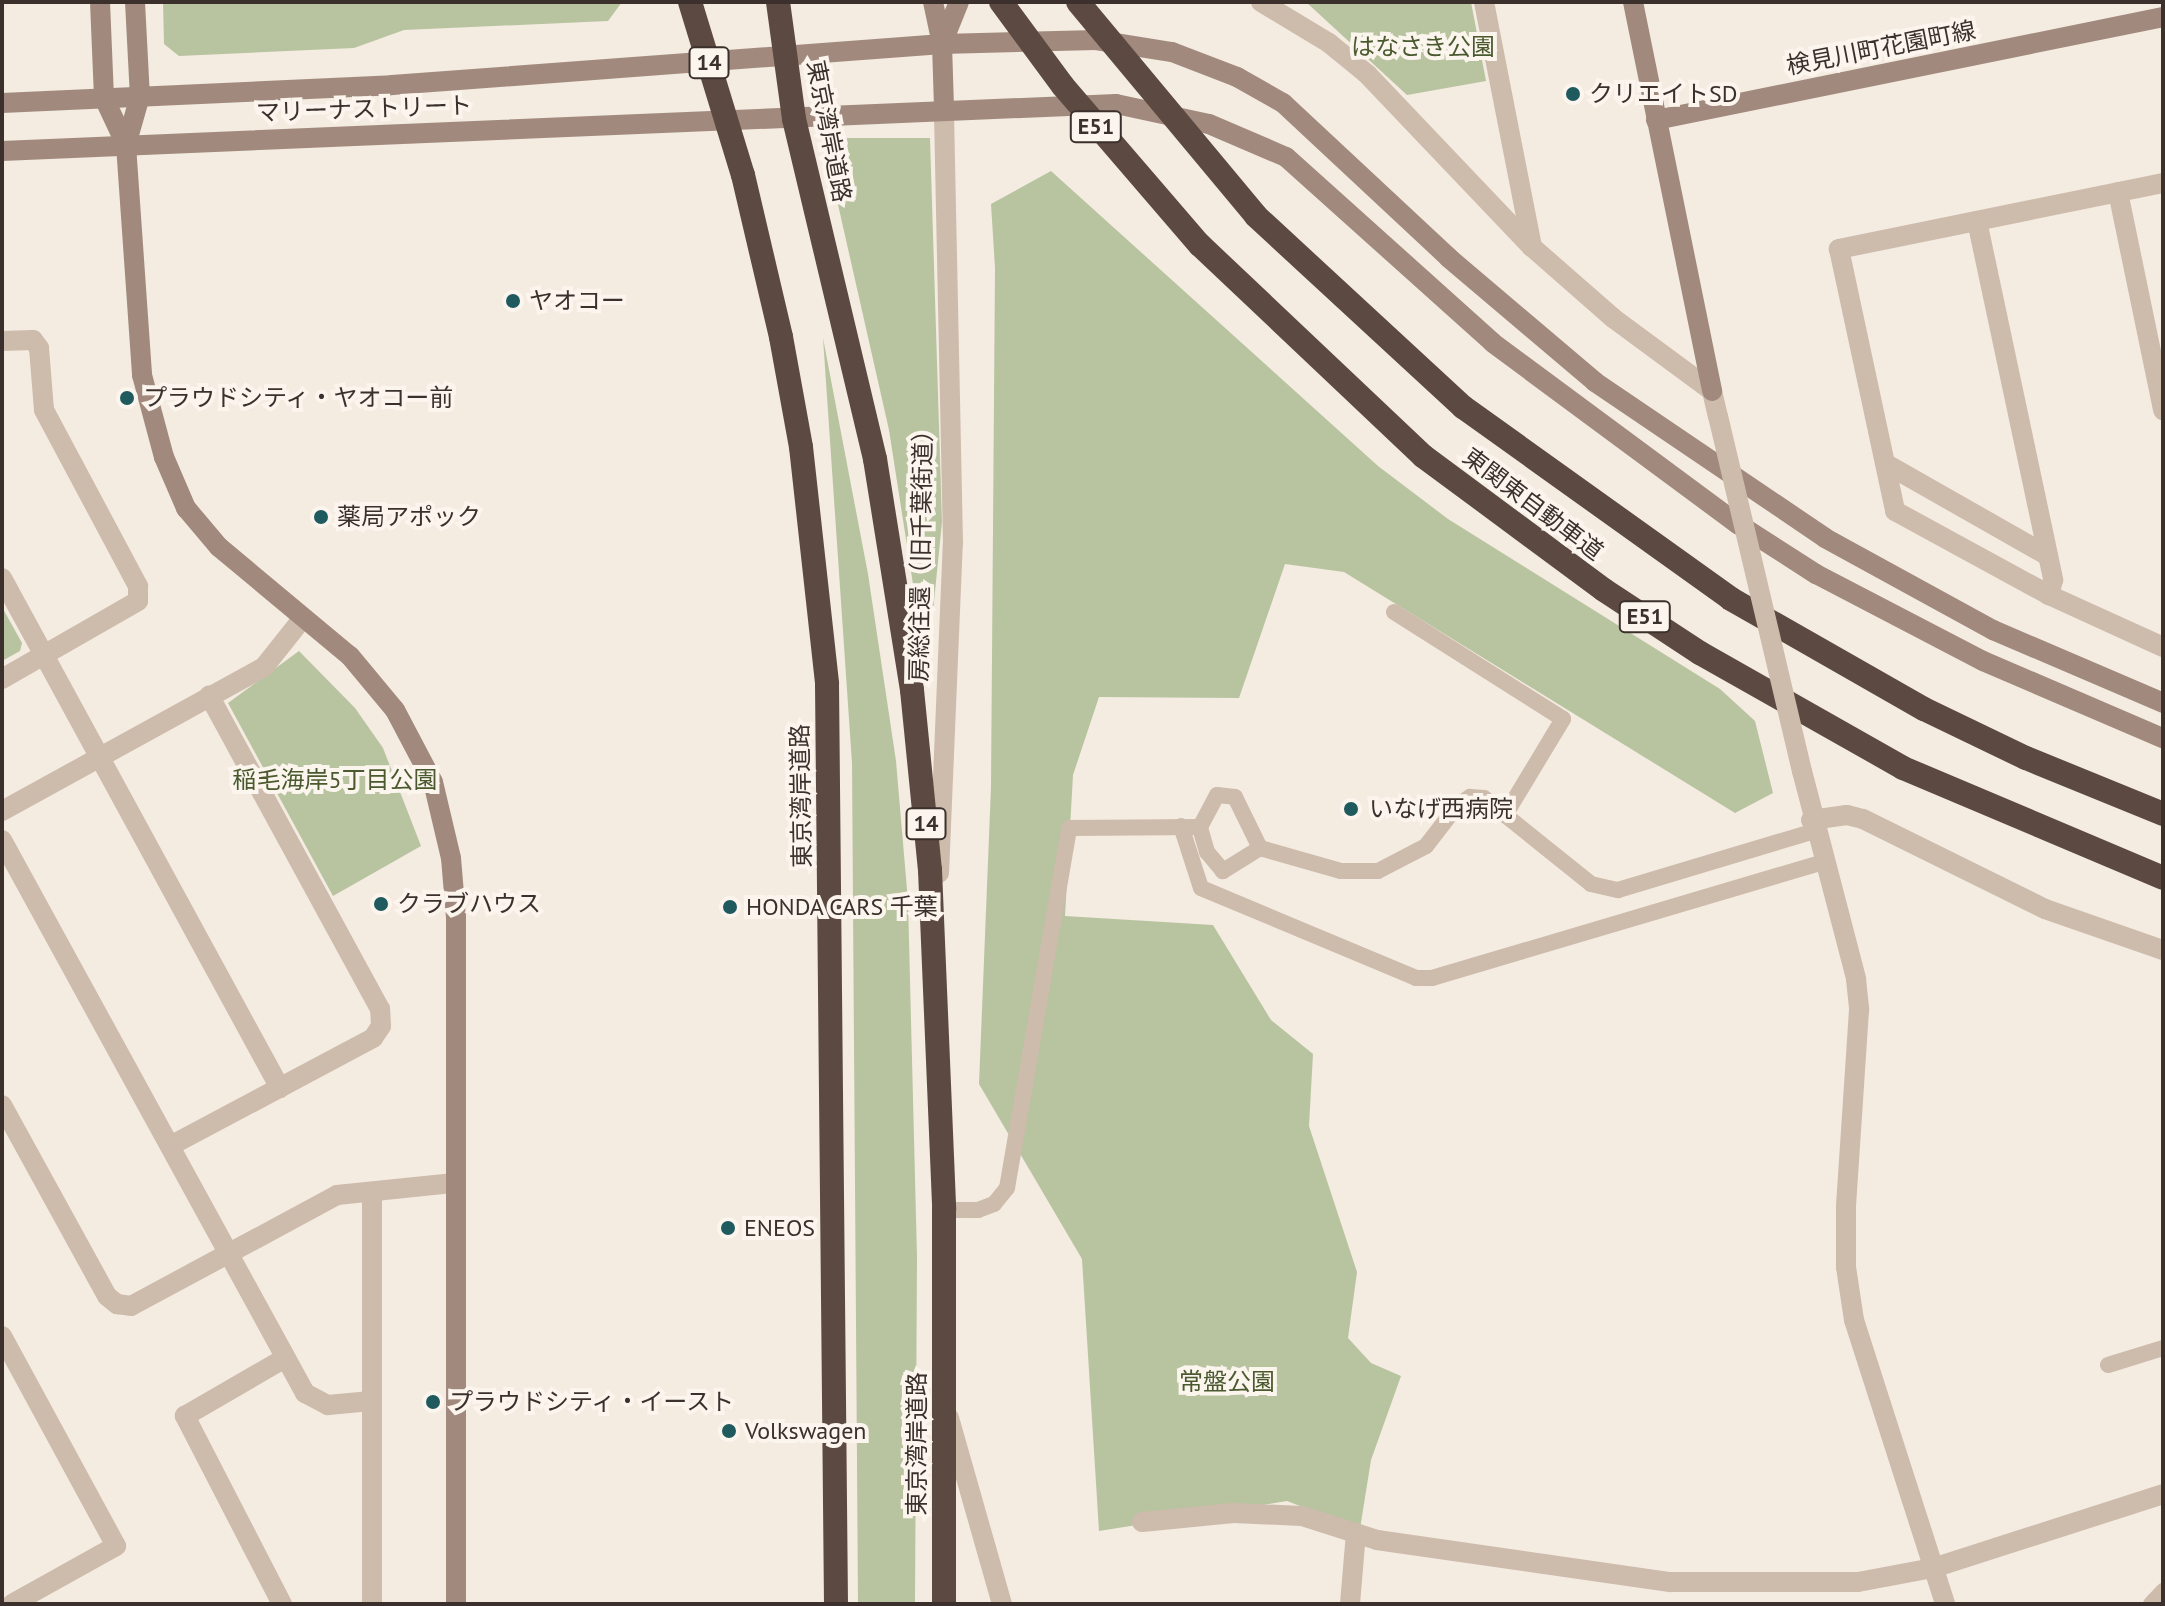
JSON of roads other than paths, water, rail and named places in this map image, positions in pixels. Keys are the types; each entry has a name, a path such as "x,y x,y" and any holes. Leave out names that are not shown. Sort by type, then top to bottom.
{"highway":[{"name":"東京湾岸道路","path":"690,2 728,124 791,390 827,684 836,1604"},
{"name":"東京湾岸道路","path":"778,2 794,119 875,459 896,575 924,804 936,991 944,1210 944,1604"},
{"name":"東関東自動車道","path":"1001,2 1101,133 1200,245 1322,366 1423,456 1604,590 1700,653 1903,768 2163,878"},
{"name":"東関東自動車道","path":"1078,2 1256,216 1463,407 1731,599 1924,709 2026,758 2163,814"}],"street":[{"path":"100,2 104,98 126,145"},
{"path":"135,2 140,96 126,145 142,375 164,457 186,508 219,547 350,656 395,710 433,782 451,858 456,917 456,1604"},
{"path":"933,2 942,44 944,109"},
{"path":"942,44 959,2"},
{"path":"1261,2 1329,43 1367,74 1532,247 1613,318 1712,391"},
{"path":"1484,2 1532,247"},
{"path":"1633,2 1712,391 1813,825 1840,913 1859,1010 1846,1207 1846,1267 1854,1320 1945,1604"},
{"name":"検見川町花園町線","path":"1656,120 2163,17"},
{"name":"マリーナストリート","path":"2,103 709,65 942,44 1096,40 1172,52 1237,77 1305,120 1513,314 1595,382 1825,538 1906,584 2059,661 2163,703"},
{"name":"マリーナストリート","path":"2,151 728,124 944,109 1116,104 1209,124 1262,145 1311,178 1562,398 1738,524 1816,574 1983,661 2163,738"},
{"name":"房総往還（旧千葉街道）","path":"936,991 953,543 944,109"},
{"path":"2163,183 1839,249 1888,465 1895,511 2049,595 2163,647"},
{"path":"2118,192 2163,410"},
{"path":"1977,221 2053,580 2049,595"},
{"path":"2,341 33,340 39,348 44,410 138,586 138,601 126,611 2,679"},
{"path":"1888,465 2048,556"},
{"path":"2,578 280,1088"},
{"path":"2,811 264,667 302,619"},
{"path":"170,1146 373,1038 381,1026 380,1009 209,696"},
{"path":"1813,825 1847,815 1863,819 2045,909 2163,950"},
{"path":"2,840 285,1358 314,1402 371,1401"},
{"path":"2,1105 107,1296 117,1304 131,1306 337,1195 454,1183"},
{"path":"372,1192 372,1604"},
{"path":"2,1336 116,1546 10,1604 2,1591"},
{"path":"282,1604 185,1416 285,1358"},
{"path":"946,1411 1002,1604"},
{"path":"1142,1522 1234,1513 1302,1516 1356,1533 1670,1582 1858,1582 1933,1568 2163,1494"},
{"path":"1350,1604 1356,1533"}],"lane":[{"path":"1394,612 1563,719 1505,815"},
{"path":"1260,848 1235,797 1217,795 1200,827 1207,852 1223,871 1260,848 1341,871 1378,871 1426,846 1470,797 1484,798 1604,890 1813,825"},
{"path":"1181,826 1201,888 1416,978 1432,978 1823,862"},
{"path":"944,1210 978,1210 994,1204 1007,1188 1069,828 1200,827"},
{"path":"2108,1365 2163,1348"},
{"path":"2151,1604 2163,1591"}],"place":[{"name":"クリエイトSD","path":"1573,94"},
{"name":"ヤオコー","path":"513,301"},
{"name":"プラウドシティ・ヤオコー前","path":"127,398"},
{"name":"薬局アポック","path":"321,517"},
{"name":"いなげ西病院","path":"1351,809"},
{"name":"クラブハウス","path":"381,904"},
{"name":"HONDA CARS 千葉","path":"730,907"},
{"name":"ENEOS","path":"728,1228"},
{"name":"プラウドシティ・イースト","path":"433,1402"},
{"name":"Volkswagen","path":"729,1431"}],"park label":[{"name":"はなさき公園","path":"1423,47"},
{"name":"稲毛海岸5丁目公園","path":"335,780"},
{"name":"常盤公園","path":"1227,1382"}]}
